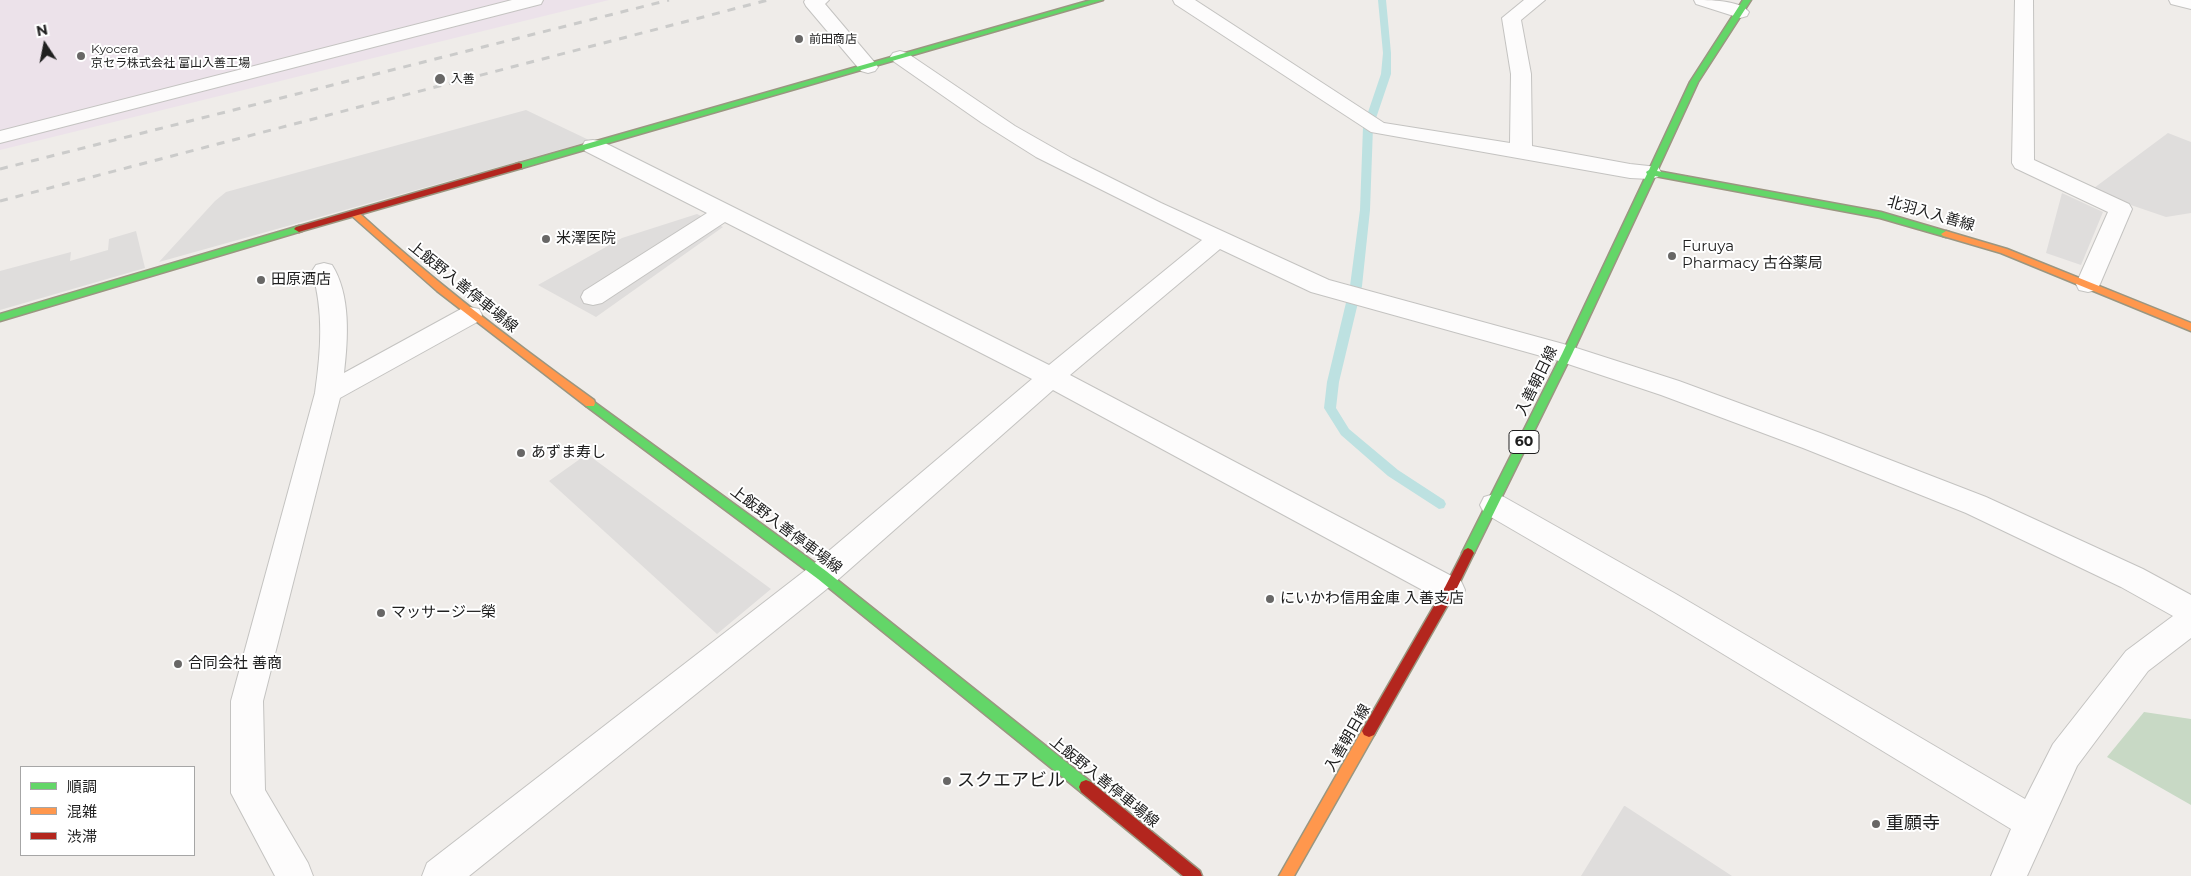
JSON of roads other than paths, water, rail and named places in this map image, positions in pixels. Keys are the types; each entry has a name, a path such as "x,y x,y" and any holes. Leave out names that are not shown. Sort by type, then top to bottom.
{"main road":[{"path":"0,318 1099,0"},
{"name":"入善朝日線","path":"1286,876 1450,590 1567,354 1650,172 1694,82 1744,6"},
{"name":"北羽入入善線","path":"1650,172 1881,214 2004,251 2191,327"},
{"name":"上飯野入善停車場線","path":"355,214 380,238 470,315 822,575 1045,753 1195,876"}],"street":[{"path":"0,137 534,0"},
{"path":"820,0 813,2 868,67"},
{"path":"1182,0 1378,128 1630,171 1650,172"},
{"path":"1521,151 1521,74 1511,18 1536,0"},
{"path":"1703,0 1744,6"},
{"path":"2024,0 2023,163 2121,209 2088,284"},
{"path":"2178,0 2191,3"},
{"path":"900,57 970,105 1043,151 1114,189 1320,286 1567,354 1670,388 1976,505 2132,578 2191,610"},
{"path":"593,146 1051,377 1450,590"},
{"path":"592,297 724,212"},
{"path":"440,876 822,575 1051,377 1218,239"},
{"path":"295,876 248,793 247,701 328,393 334,355 334,319 331,288 324,271"},
{"path":"328,393 470,315"},
{"path":"1494,504 1665,603 2032,822"},
{"path":"2009,876 2032,822 2065,755 2137,660 2191,620"}],"waterway":[{"path":"1382,0 1387,53 1386,74 1368,127 1365,210 1356,286 1333,382 1330,408 1345,432 1393,473 1439,504"}],"railway":[{"path":"0,169 669,0"},
{"path":"0,201 768,0"}],"place":[{"name":"前田商店","path":"799,39"},
{"name":"Kyocera 京セラ株式会社 富山入善工場","path":"81,56"},
{"name":"入善","path":"440,79"},
{"name":"米澤医院","path":"546,239"},
{"name":"Furuya Pharmacy 古谷薬局","path":"1672,256"},
{"name":"田原酒店","path":"261,280"},
{"name":"あずま寿し","path":"521,453"},
{"name":"にいかわ信用金庫 入善支店","path":"1270,599"},
{"name":"マッサージ一榮","path":"381,613"},
{"name":"合同会社 善商","path":"178,664"},
{"name":"スクエアビル","path":"947,781"},
{"name":"重願寺","path":"1876,824"}]}
